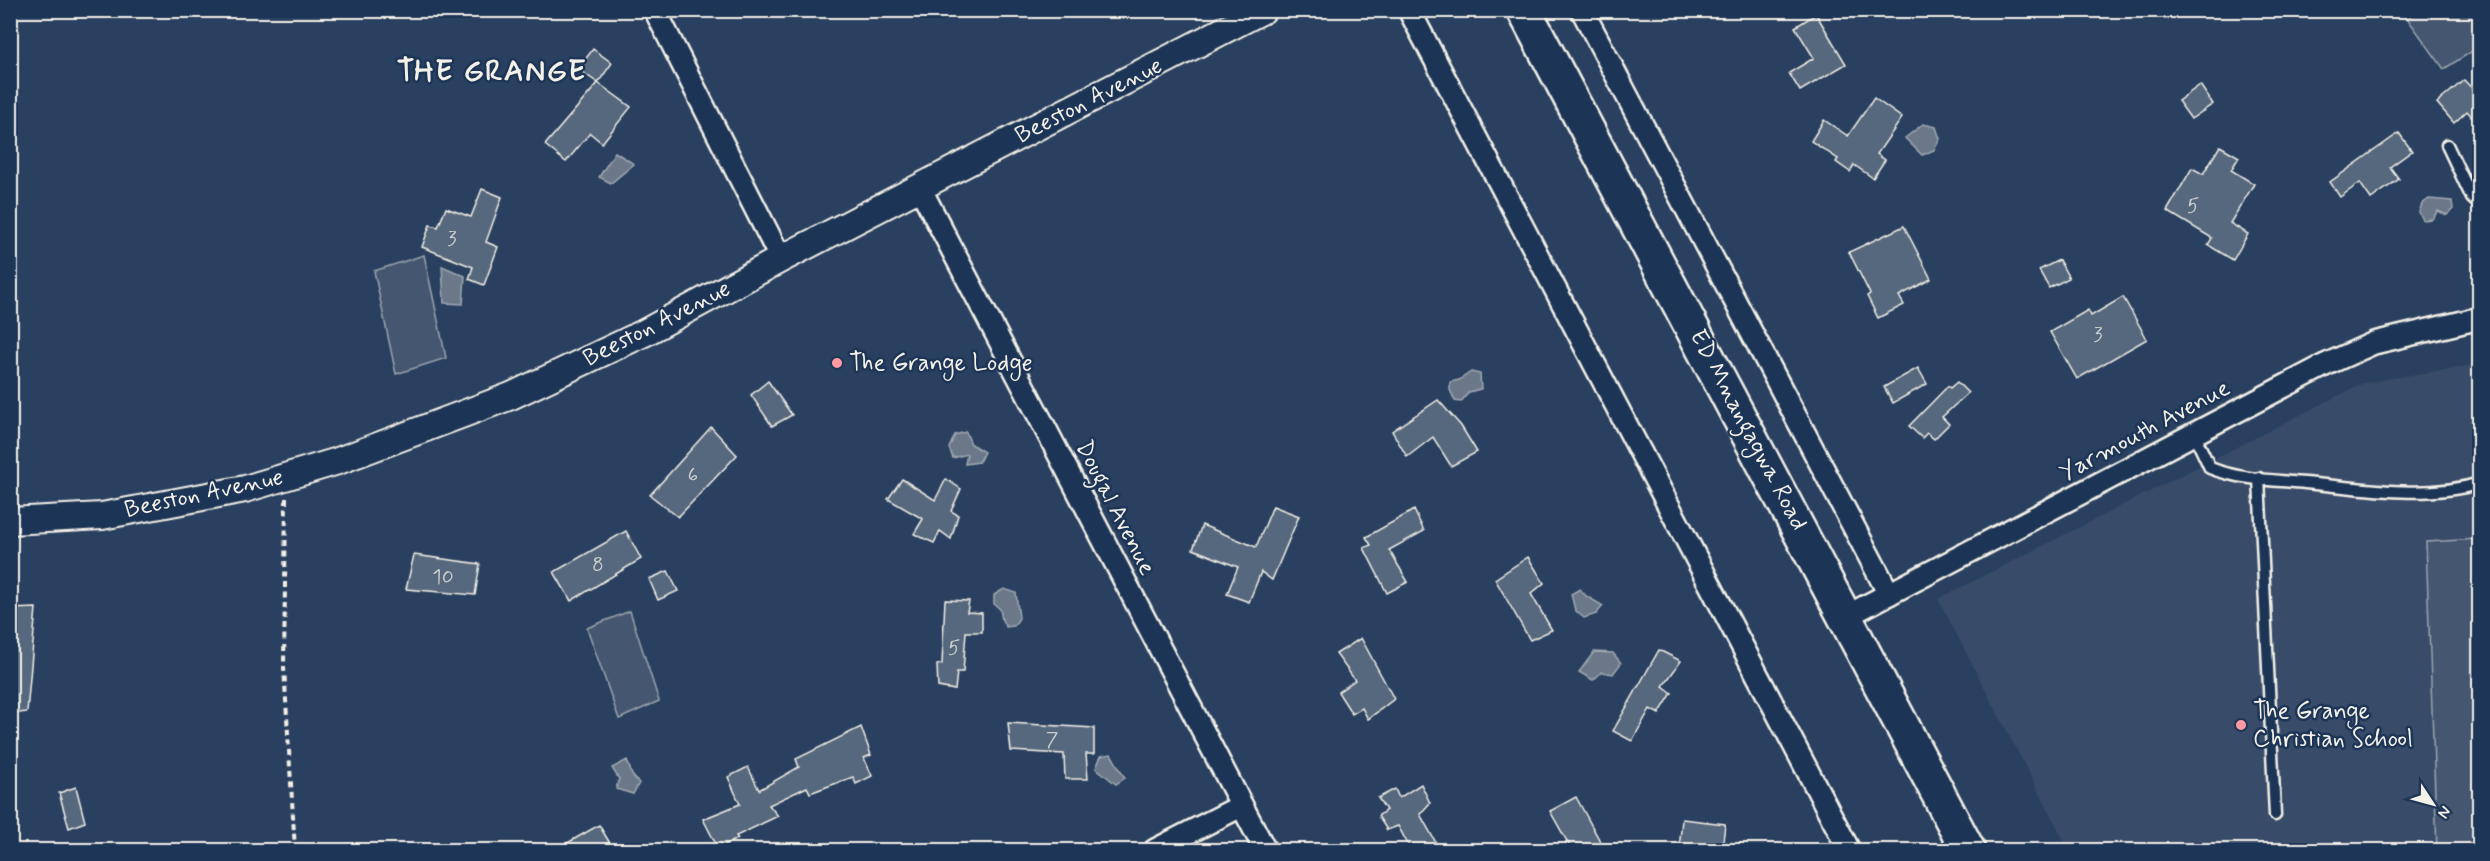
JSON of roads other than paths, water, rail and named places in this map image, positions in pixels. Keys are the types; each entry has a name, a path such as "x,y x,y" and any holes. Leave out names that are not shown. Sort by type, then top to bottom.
{"highway":[{"name":"ED Mnangagwa Road","path":"1524,10 1968,850"}],"street":[{"path":"655,10 781,259"},
{"name":"Beeston Avenue","path":"10,521 102,516 245,489 338,461 511,396 644,333 781,259 1263,10"},
{"path":"1409,10 1849,850"},
{"path":"1581,10 1889,594"},
{"name":"Dougal Avenue","path":"920,188 1265,850"},
{"name":"Yarmouth Avenue","path":"1845,617 2325,365 2374,343 2480,318"},
{"path":"1155,850 1241,806"}],"lane":[{"path":"2447,145 2472,198 2480,205"},
{"path":"2194,434 2210,468 2222,472 2259,478 2375,489 2448,491 2480,483"},
{"path":"2259,478 2276,815"}],"place":[{"name":"The Grange Lodge","path":"837,363"},
{"name":"The Grange Christian School","path":"2241,725"}],"district":[{"name":"THE GRANGE","path":"492,71"}]}
